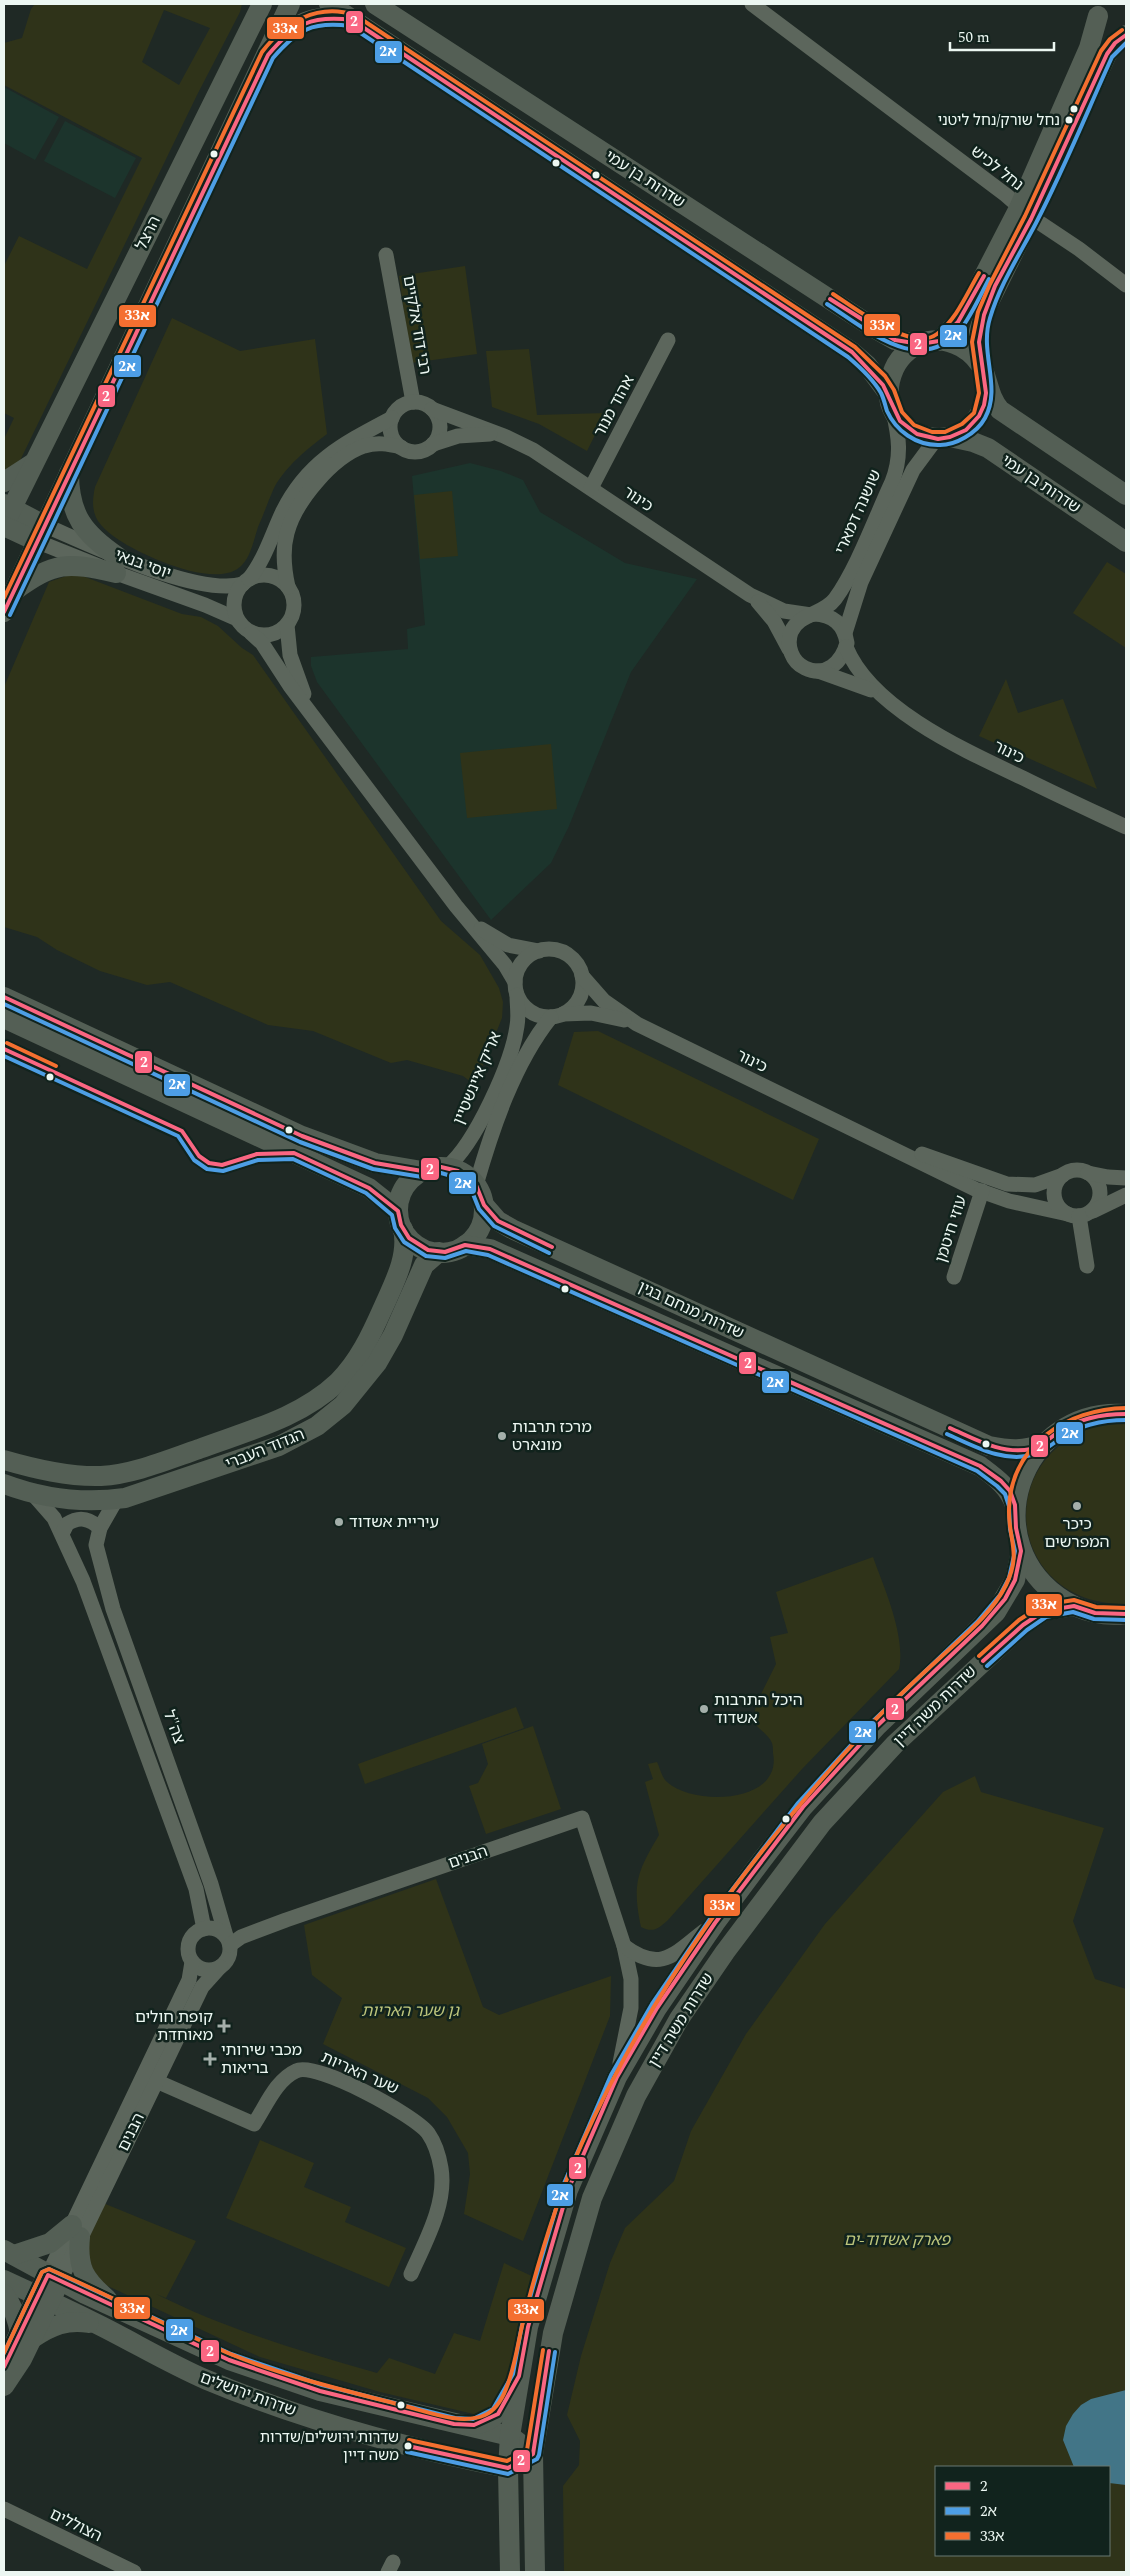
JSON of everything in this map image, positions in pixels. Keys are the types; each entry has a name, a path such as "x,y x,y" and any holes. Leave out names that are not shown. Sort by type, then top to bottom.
{"main road":[{"path":"249,29 251,4"},
{"name":"הרצל","path":"6,516 262,4"},
{"name":"הרצל","path":"4,612 268,55 290,4"},
{"name":"שדרות בן עמי","path":"329,4 852,352 867,365 891,401 900,421 910,430 922,436 973,442 988,448 1126,542"},
{"name":"שדרות בן עמי","path":"375,4 874,328 895,340 952,343 965,349 976,358 993,401 1000,410 1126,495"},
{"path":"943,438 962,432 973,424 984,406 985,378 978,351 979,331 986,308 1089,48 1096,10"},
{"path":"1096,10 1112,28 1126,33"},
{"path":"268,55 286,34 312,19 322,17 352,20"},
{"path":"891,401 890,378 896,364 906,352 929,342 958,322 970,305 1025,212 1107,54 1115,42 1126,33"},
{"path":"4,482 34,463"},
{"path":"69,472 69,489 76,516 117,565"},
{"path":"6,516 40,533"},
{"path":"13,592 36,576 64,565 117,565"},
{"path":"4,997 302,1136 375,1163 422,1171 447,1167 463,1173 476,1185 484,1205 480,1228 465,1245 451,1251 439,1252 418,1245 400,1220 369,1188 4,1018"},
{"path":"400,1220 404,1188 412,1178 422,1171"},
{"name":"שדרות מנחם בגין","path":"484,1205 498,1221 512,1228 989,1446 1011,1450 1031,1449 1043,1444"},
{"name":"הגדוד העברי","path":"4,1460 68,1474 120,1474 259,1427 308,1405 338,1381 350,1368 366,1344 398,1272 405,1244 400,1220"},
{"name":"שדרות מנחם בגין","path":"465,1245 490,1249 980,1466 1010,1491 1015,1505"},
{"name":"הגדוד העברי","path":"4,1484 32,1494 60,1500 116,1500 144,1494 254,1455 295,1438 317,1426 342,1405 377,1363 393,1334 424,1265 439,1252"},
{"path":"1126,1414 1094,1416 1076,1422 1058,1432 1043,1444 1026,1469 1020,1483 1015,1505 1016,1528 1022,1551 1034,1574 1052,1593 1074,1606 1095,1613 1126,1614"},
{"name":"שדרות משה דיין","path":"510,2572 508,2468 510,2436 518,2376 528,2327 568,2190 617,2077 657,2008 715,1923 803,1807 877,1726 996,1612 1015,1580 1022,1551"},
{"name":"שדרות משה דיין","path":"535,2572 533,2454 552,2333 592,2198 636,2096 680,2019 725,1952 822,1823 895,1744 1023,1625 1044,1610 1074,1606"},
{"path":"9,2253 45,2246 76,2231 80,2264 84,2275 93,2287 118,2309"},
{"name":"שדרות ירושלים","path":"9,2253 54,2278 229,2360 320,2391 510,2436 533,2454"},
{"path":"4,2367 26,2335 54,2278"},
{"name":"שדרות ירושלים","path":"4,2280 99,2325 169,2363 244,2394 367,2435 444,2456 508,2468"},
{"path":"4,2294 12,2304 26,2335 17,2368 4,2386"},
{"path":"26,2335 57,2324 71,2322 99,2325"},
{"path":"454,2424 474,2425 498,2414 518,2376"},
{"path":"508,2468 533,2454"},
{"path":"444,2456 491,2479 508,2505"}],"street":[{"name":"נחל לכיש","path":"752,4 1006,195 1025,212 1079,249 1126,285"},
{"name":"רבי דוד אלקיים","path":"386,255 413,402"},
{"name":"אהוד מנור","path":"591,488 668,340"},
{"name":"שושנה דמארי","path":"812,614 829,606 845,584 895,474 900,450 891,401"},
{"path":"315,718 290,655 288,625 294,608 294,600 285,573 285,542 291,520 306,494 333,466 362,447 379,443 414,451 433,444 440,432 440,424 432,409 422,403 413,402 401,406 392,418 334,450 307,474 285,508 260,564 234,598 234,607 237,620 262,643 315,718 456,906 505,965 522,1004 540,1016 556,1016"},
{"name":"כינור","path":"432,409 504,436 533,450 750,595 784,611 812,614"},
{"path":"392,418 393,437 401,447"},
{"name":"כינור","path":"433,444 458,436 488,434 504,436"},
{"name":"שושנה דמארי","path":"846,640 861,582 905,486 920,458 943,438"},
{"name":"יוסי בנאי","path":"40,533 117,565 237,620"},
{"name":"יוסי בנאי","path":"117,565 211,586 233,586 246,581"},
{"path":"246,581 264,575 272,576 288,586"},
{"name":"כינור","path":"750,595 774,621 791,653"},
{"path":"812,614 833,618 846,640 840,661 832,667 816,671 804,668 791,653 789,644 795,625 812,614"},
{"path":"251,633 266,636 274,634 288,625"},
{"name":"כינור","path":"846,640 860,672 884,696 926,728 952,744 1126,827"},
{"name":"כינור","path":"816,671 856,683 884,696"},
{"path":"456,906 474,924 496,940 522,949 554,950 565,954 574,960 582,976 582,992 578,1002 556,1016 528,1052 492,1132 476,1185"},
{"path":"516,988 518,970 523,961 539,951"},
{"name":"כינור","path":"582,976 604,1001 637,1024 853,1128 940,1173 1009,1201 1079,1214"},
{"name":"אריק איינשטיין","path":"447,1167 462,1153 510,1056 517,1028 516,988"},
{"name":"כינור","path":"556,1016 591,1013 637,1024"},
{"name":"כינור","path":"853,1128 1000,1183 1020,1186 1035,1184 1063,1175"},
{"path":"1126,1178 1108,1178 1077,1170 1063,1175 1055,1187 1054,1194 1059,1208 1079,1214 1126,1195"},
{"path":"1079,1214 1100,1201 1101,1194 1096,1180 1088,1173"},
{"name":"עוזי חיטמן","path":"954,1277 982,1191"},
{"path":"1079,1214 1087,1266"},
{"path":"32,1494 54,1518 104,1636 189,1870 202,1910 204,1928"},
{"name":"צה\"ל","path":"116,1500 100,1528 96,1545 113,1609 211,1884 228,1941"},
{"path":"62,1534 66,1524 78,1519 93,1522 100,1528"},
{"name":"הבנים","path":"228,1941 582,1818 624,1946 632,1994 628,2025 617,2077"},
{"path":"624,1946 646,1960 660,1959 678,1952 715,1923"},
{"path":"204,1928 216,1929 228,1941 229,1955 220,1968 202,1969 192,1962 188,1945 194,1934 204,1928"},
{"name":"הבנים","path":"54,2278 190,1980 192,1962"},
{"name":"הבנים","path":"76,2231 156,2081 202,1986 220,1968"},
{"name":"שער האריות","path":"156,2081 254,2124 281,2082 295,2071 307,2069 322,2073 384,2101 411,2118 427,2132 437,2149 442,2170 442,2187 432,2226 411,2274"},
{"name":"הצוללים","path":"4,2509 134,2572"}],"shaded area":[{"path":"4,87 59,117 35,160 4,143"},
{"path":"65,121 136,158 115,198 44,161"},
{"path":"470,463 501,471 523,480 540,512 625,563 697,579 631,672 569,826 551,863 491,920 317,682 311,666 311,657 408,649 407,629 425,625 412,476"}],"green space":[{"path":"35,4 242,4 240,12 197,95 14,473 4,471 4,439 14,418 4,413 4,266 19,236 87,269 142,158 4,85 4,43 22,38 31,9","holes":["164,10 210,28 179,85 142,62"]},
{"path":"465,266 477,354 411,363 399,276"},
{"path":"172,318 240,351 315,339 327,434 298,458 279,480 258,527 248,557 242,565 231,572 216,574 199,573 162,562 130,547 111,535 100,524 94,512 93,497 95,487"},
{"path":"529,349 537,415 606,413 587,451 539,424 492,407 486,351"},
{"path":"452,491 458,556 420,559 414,495"},
{"path":"1107,562 1126,574 1126,648 1073,613"},
{"path":"69,575 80,575 182,614 201,617 218,626 242,648 253,655 441,921 480,955 499,988 503,1002 502,1018 475,1085 463,1076 407,1060 391,1063 313,1031 268,1025 170,982 147,985 100,971 57,950 37,937 4,927 4,687 49,582"},
{"path":"1006,679 1018,713 1063,699 1097,789 979,736"},
{"path":"551,744 557,809 467,818 460,753"},
{"path":"598,1031 819,1139 793,1200 558,1085 574,1032"},
{"name":"כיכר המפרשים","path":"1108,1423 1126,1424 1126,1604 1086,1598 1056,1580 1036,1555 1027,1524 1029,1493 1043,1463 1069,1439"},
{"path":"873,1557 897,1627 900,1656 899,1669 802,1769 668,1920 652,1930 641,1927 637,1900 638,1879 641,1869 659,1835 645,1782 653,1779 648,1764 657,1762 667,1782 680,1790 697,1795 715,1797 734,1796 751,1791 765,1782 772,1770 773,1745 753,1722 756,1704 776,1664 770,1637 788,1633 776,1592"},
{"path":"516,1707 524,1728 365,1784 358,1764"},
{"path":"533,1726 561,1809 486,1834 469,1786 478,1783 488,1764 482,1744"},
{"name":"פארק אשדוד-ים","path":"975,1776 981,1792 1104,1828 1073,1921 1095,1979 1126,1989 1126,2572 564,2572 563,2486 579,2465 580,2441 567,2415 581,2356 610,2263 625,2228 674,2181 691,2131 746,2034 825,1924 943,1792"},
{"name":"גן שער האריות","path":"436,1879 483,2007 499,2015 611,1976 610,2016 523,2241 464,2214 470,2174 468,2153 447,2117 428,2098 323,2044 342,1998 312,1975 304,1925"},
{"path":"260,2140 314,2163 304,2187 351,2207 345,2222 406,2248 389,2287 226,2218"},
{"path":"103,2203 196,2241 166,2298 156,2294 237,2329 292,2348 377,2373 389,2358 435,2374 454,2333 480,2341 504,2263 536,2278 514,2350 506,2391 493,2410 478,2415 380,2392 260,2357 95,2280 86,2244"}],"water":[{"path":"1126,2390 1126,2485 1110,2483 1110,2466 1074,2466 1063,2440 1066,2426 1073,2414 1081,2405 1091,2399"}],"transit line":[{"name":"33א","path":"4,598 262,52 281,32 303,18 328,12 355,15 855,347 885,376 894,390 902,412 914,425 932,432 945,432 962,424 974,413 979,393 972,342 978,312 990,284 1025,216 1101,51 1110,39 1122,30"},
{"name":"2","path":"4,612 268,55 286,36 304,24 325,19 352,20 852,352 883,385 900,421 917,434 938,439 950,437 966,430 979,416 984,405 986,393 979,342 984,315 995,286 1031,219 1107,54 1115,43 1126,35"},
{"name":"2א","path":"10,615 273,58 298,34 325,25 350,26 848,357 874,383 881,393 887,411 901,431 915,440 938,445 945,445 965,438 977,429 985,418 990,406 991,394 987,331 994,305 1056,182 1112,57 1126,43"},
{"name":"33א","path":"833,294 884,326 913,338 926,338 937,334 950,321 979,273"},
{"name":"2","path":"830,299 895,340 920,344 939,341 958,322 984,276"},
{"name":"2א","path":"827,304 877,337 895,345 913,350 930,349 947,342 963,326 989,279"},
{"name":"2","path":"4,997 302,1136 375,1163 422,1171 441,1167 458,1171 476,1185 484,1205 498,1221 552,1247"},
{"name":"2א","path":"4,1004 300,1142 373,1169 422,1177 441,1173 455,1177 471,1189 479,1209 494,1226 549,1253"},
{"name":"33א","path":"7,1043 56,1066"},
{"name":"2","path":"4,1049 182,1131 199,1156 209,1163 222,1165 257,1154 294,1153 369,1188 398,1211 401,1225 409,1238 428,1250 445,1252 465,1245 490,1249 980,1466 1001,1481 1010,1491 1015,1505 1016,1528 1021,1551 1015,1580 1005,1599 982,1626 877,1726 803,1807 715,1923 657,2008 617,2077 568,2190 528,2327 519,2376 498,2414 474,2425 454,2424 320,2391 229,2360 48,2275 4,2367"},
{"name":"2א","path":"4,1056 178,1136 194,1160 207,1169 223,1171 258,1160 293,1159 366,1193 392,1215 395,1228 404,1242 426,1256 445,1258 466,1251 488,1255 977,1471 1005,1494 1009,1506 1010,1529 1015,1551 1009,1578 1000,1595 977,1622 872,1722 798,1803 710,1919 652,2004 611,2075 562,2188 522,2325 513,2374 493,2409 473,2419 455,2418 322,2385 231,2354 49,2269 42,2272 4,2353"},
{"name":"33א","path":"4,2353 42,2272 49,2269 228,2353 292,2376 454,2418 476,2418 492,2410 504,2393 509,2380 543,2248 573,2164 609,2087 671,1978 743,1876 821,1780 882,1713 978,1623 1000,1595 1011,1574 1014,1555 1009,1520 1012,1486 1020,1466 1031,1449 1046,1435 1083,1415 1104,1410 1126,1408"},
{"name":"2","path":"950,1428 989,1445 1010,1450 1020,1450 1039,1446 1060,1431 1083,1420 1100,1416 1126,1414"},
{"name":"2א","path":"947,1434 990,1452 1012,1457 1024,1457 1042,1451 1068,1433 1084,1427 1100,1422 1126,1420"},
{"name":"33א","path":"979,1656 1019,1620 1042,1605 1074,1600 1096,1607 1126,1608"},
{"name":"2","path":"983,1661 1023,1625 1044,1611 1074,1606 1095,1613 1126,1614"},
{"name":"2א","path":"987,1666 1027,1630 1046,1617 1073,1612 1094,1619 1126,1620"},
{"name":"33א","path":"409,2440 507,2461 527,2450 543,2350"},
{"name":"2","path":"408,2446 508,2468 533,2454 549,2351"},
{"name":"2א","path":"407,2452 508,2474 537,2459 555,2352"}],"place":[{"name":"נחל שורק/נחל ליטני","path":"1069,120"},
{"name":"מרכז תרבות מונארט","path":"502,1436"},
{"name":"כיכר המפרשים","path":"1077,1506"},
{"name":"עיריית אשדוד","path":"339,1522"},
{"name":"היכל התרבות אשדוד","path":"704,1709"},
{"name":"קופת חולים מאוחדת","path":"224,2026"},
{"name":"מכבי שירותי בריאות","path":"210,2059"},
{"name":"שדרות ירושלים/שדרות משה דיין","path":"408,2446"}]}
